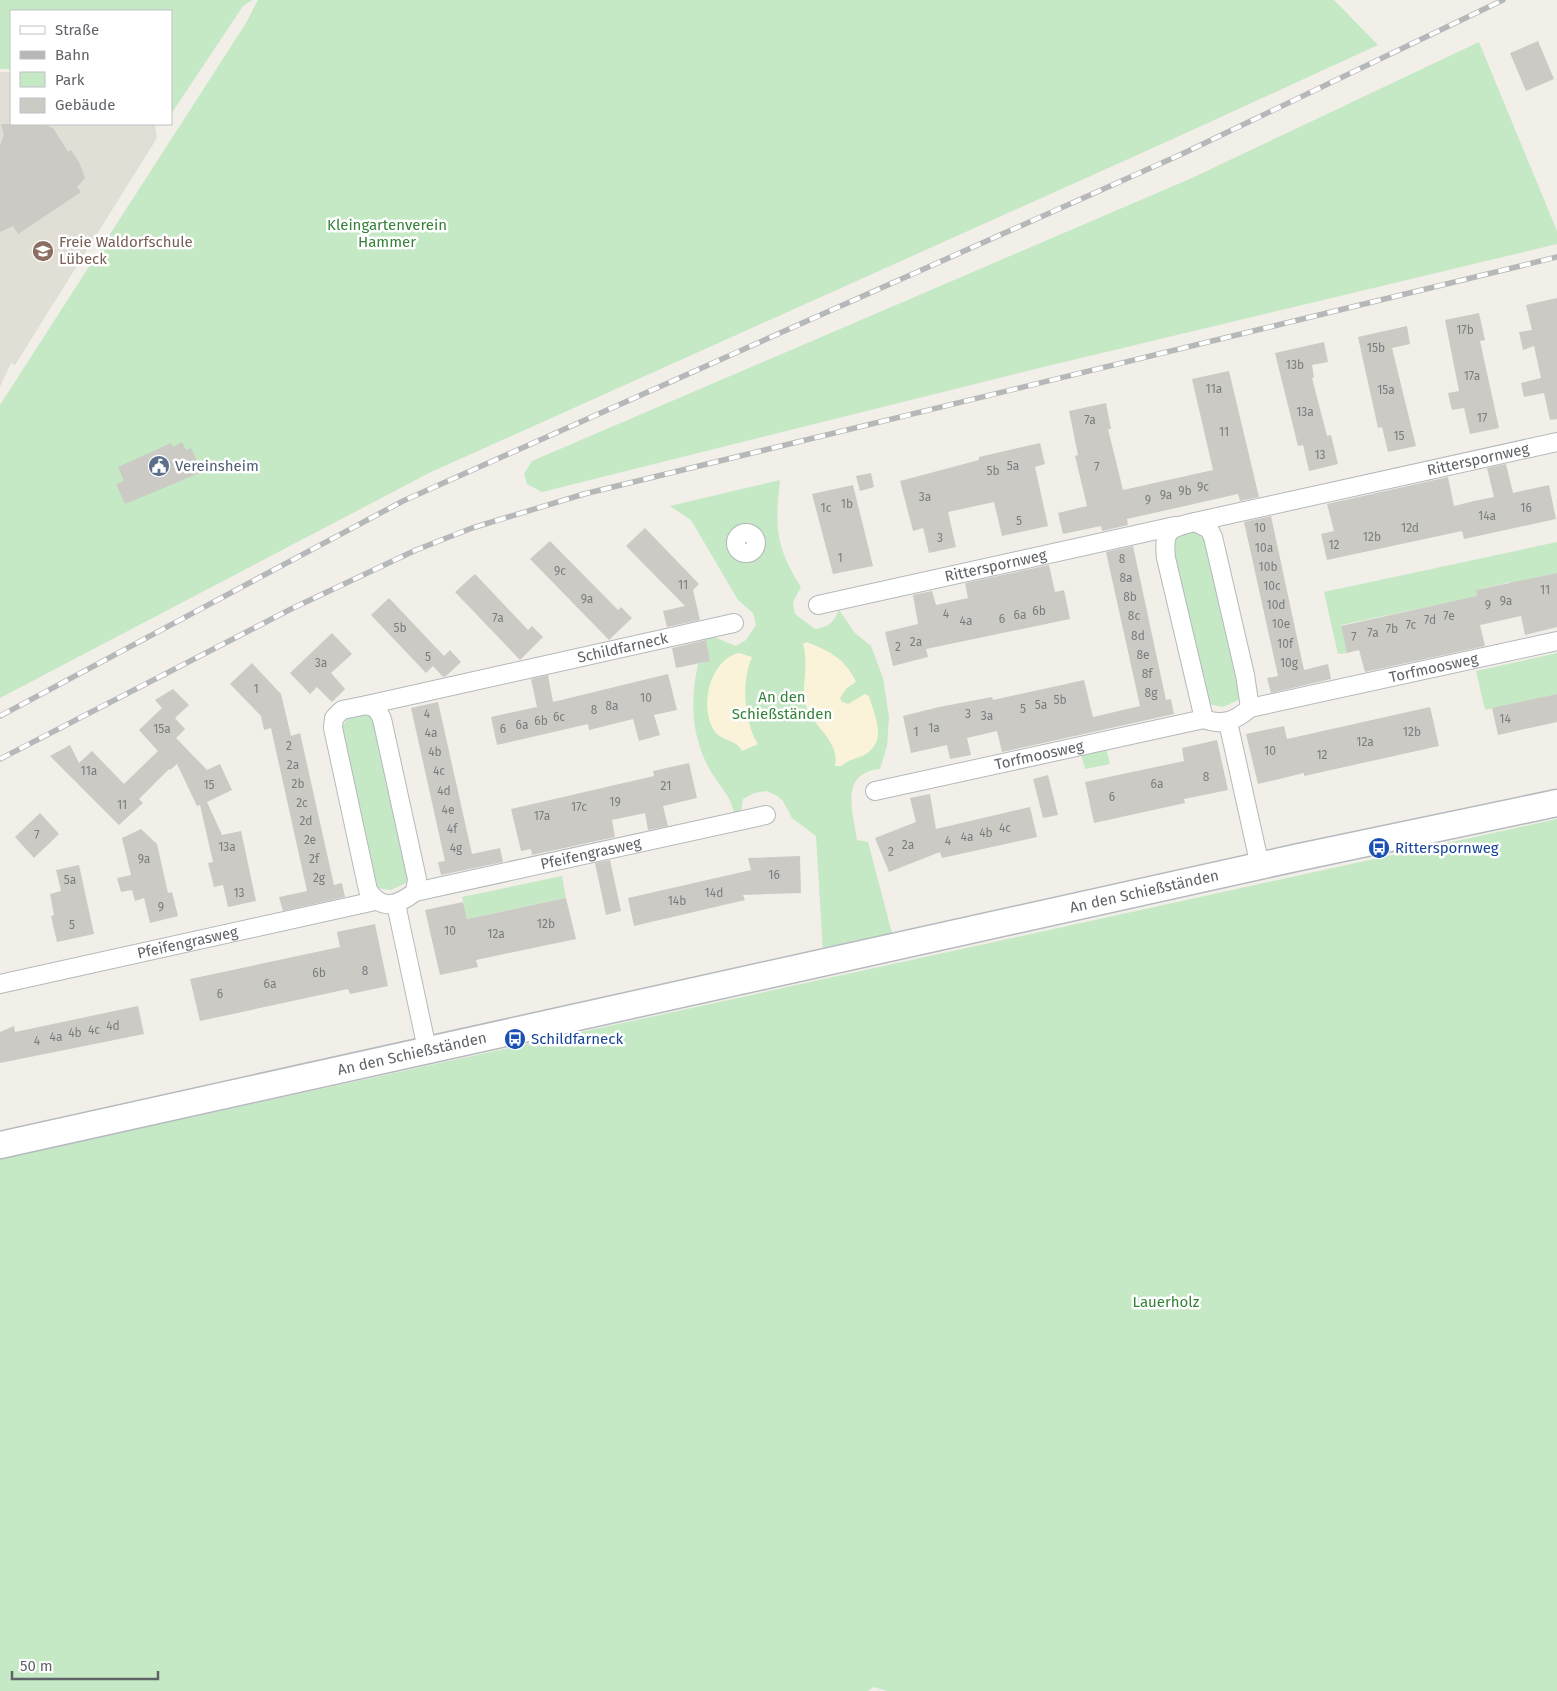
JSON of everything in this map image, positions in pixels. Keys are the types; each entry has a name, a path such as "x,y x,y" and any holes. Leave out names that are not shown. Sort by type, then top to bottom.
{"street":[{"name":"Ritterspornweg","path":"818,605 1557,442"},
{"path":"1175,526 1166,536 1166,558 1204,718 1214,722 1228,722 1250,708 1245,675 1213,537 1209,529 1195,522"},
{"name":"Schildfarneck","path":"375,902 368,890 333,728 334,718 342,710 734,623"},
{"name":"Torfmoosweg","path":"1250,708 1557,642"},
{"path":"367,705 377,709 382,719 417,879 415,892 396,904 375,902"},
{"name":"Torfmoosweg","path":"875,792 1204,718"},
{"path":"1228,722 1260,866"},
{"name":"An den Schießständen","path":"0,1145 1260,866 1557,803"},
{"name":"Pfeifengrasweg","path":"415,892 766,816"},
{"name":"Pfeifengrasweg","path":"0,984 375,902"},
{"path":"396,904 427,1049"}],"shaded area":[{"name":"Freie Waldorfschule Lübeck","path":"0,72 10,72 10,125 155,125 157,138 15,365 11,363 0,387"}],"green space":[{"path":"0,0 252,0 243,6 172,112 172,10 10,10 10,69 0,69"},
{"name":"Kleingartenverein Hammer","path":"258,0 1334,0 1378,45 431,472 0,698 0,405 246,23"},
{"path":"1479,42 1557,231 1557,244 1035,369 542,492 527,484 524,474 532,461 1192,178"},
{"path":"780,480 779,536 786,560 801,587 793,602 795,614 815,629 830,624 839,610 855,633 871,646 883,678 889,717 887,746 880,769 867,772 859,778 854,786 852,806 857,840 868,842 893,937 823,952 816,836 792,818 783,801 776,795 766,791 754,793 743,799 741,812 734,814 727,796 710,770 699,744 693,705 698,664 710,660 705,639 714,637 736,646 746,640 756,625 753,613 738,600 691,520 670,506","holes":["744,533 749,533 756,539 755,548 749,552 738,547 738,538"]},
{"path":"1197,531 1207,536 1241,692 1238,700 1223,707 1208,704 1172,552 1175,542 1180,536 1187,532"},
{"path":"1557,542 1557,573 1534,578 1530,616 1518,616 1510,582 1476,590 1483,624 1455,601 1341,625 1347,653 1338,654 1324,592"},
{"path":"1557,653 1557,694 1485,710 1476,671"},
{"path":"365,714 375,719 409,875 406,883 391,890 376,888 341,728 349,717"},
{"path":"1106,748 1110,764 1085,769 1081,754"},
{"name":"Lauerholz","path":"1557,819 1557,1691 887,1691 874,1687 868,1691 0,1691 0,1159"},
{"path":"562,876 566,898 467,919 462,897"}],"sand":[{"path":"806,642 822,648 842,661 856,682 847,688 840,698 842,702 848,704 865,694 869,696 878,726 878,734 873,748 866,754 841,766 835,766 836,758 831,743 811,716 805,702 805,653 803,644"},
{"path":"739,653 752,657 745,689 747,713 753,735 758,744 742,751 740,747 717,734 711,724 707,701 713,676 728,658"}],"building":[{"path":"1538,41 1554,79 1526,91 1510,53"},
{"path":"1,124 46,125 53,128 68,152 71,150 79,162 85,178 77,187 81,192 18,234 13,226 0,232 0,145 4,135"},
{"path":"1557,298 1557,419 1550,420 1544,393 1524,397 1521,383 1541,378 1534,346 1523,350 1519,332 1532,330 1526,305"},
{"path":"1479,313 1485,340 1480,341 1499,428 1470,434 1464,408 1452,410 1448,393 1459,391 1445,320"},
{"path":"1407,326 1410,344 1392,348 1416,446 1388,452 1382,427 1378,428 1358,337"},
{"path":"1324,342 1328,362 1312,365 1314,378 1312,378 1327,436 1331,435 1338,464 1309,471 1303,445 1298,446 1275,353"},
{"path":"1229,371 1259,497 1240,501 1238,494 1127,519 1128,525 1102,531 1101,526 1063,534 1058,513 1087,506 1075,456 1078,455 1069,411 1106,403 1111,429 1108,429 1123,490 1213,470 1192,379"},
{"path":"182,442 186,450 191,448 202,472 125,504 116,484 124,481 118,467 171,443 173,447"},
{"path":"1040,443 1045,464 1035,467 1048,526 1002,536 994,502 948,512 956,547 929,553 923,528 913,531 900,481 979,460 979,457"},
{"path":"1506,464 1513,493 1549,485 1556,519 1464,539 1462,531 1327,560 1321,534 1334,531 1327,504 1448,477 1454,506 1494,497 1487,468"},
{"path":"871,473 874,487 860,491 856,476"},
{"path":"853,485 873,566 833,574 812,494"},
{"path":"1271,516 1304,670 1328,664 1331,679 1271,693 1267,678 1278,676 1244,522"},
{"path":"645,528 699,584 693,590 700,620 667,627 663,611 685,606 626,546"},
{"path":"550,541 618,610 621,607 632,618 609,640 530,559"},
{"path":"1133,546 1166,700 1171,699 1174,714 1002,752 997,731 967,738 971,755 950,759 947,745 911,753 903,716 939,707 992,697 993,700 1084,680 1093,717 1140,706 1106,552"},
{"path":"1049,565 1055,592 1064,590 1070,619 926,649 928,657 893,666 885,632 918,624 913,595 932,591 936,605 968,598 965,583"},
{"path":"1557,573 1557,627 1525,635 1521,616 1480,625 1485,646 1365,672 1359,650 1347,653 1341,626 1477,596 1476,590"},
{"path":"475,574 528,630 532,626 543,637 520,660 455,592"},
{"path":"389,598 444,656 450,650 461,662 446,676 443,677 433,666 426,673 371,615"},
{"path":"332,633 352,654 331,673 345,689 332,702 317,687 310,694 290,673"},
{"path":"706,640 710,661 676,668 672,648"},
{"path":"252,663 281,694 291,736 300,733 334,885 342,883 345,897 283,911 279,897 307,891 271,728 264,730 261,716 230,684"},
{"path":"668,674 677,710 654,715 660,735 639,741 633,719 589,730 588,724 497,745 491,717 537,707 531,679 548,675 553,702"},
{"path":"173,689 189,705 175,718 185,729 176,738 207,770 220,764 232,790 207,802 222,835 241,831 256,901 228,907 223,885 214,887 208,863 213,862 200,805 197,806 177,764 169,769 139,799 143,803 119,825 50,756 70,745 79,763 92,751 124,784 158,751 139,730 162,708 155,700"},
{"path":"1557,694 1557,722 1498,735 1492,708"},
{"path":"438,702 472,854 500,848 503,862 441,875 438,862 445,861 411,708"},
{"path":"1430,707 1439,746 1304,776 1304,773 1258,784 1246,734 1284,726 1287,739"},
{"path":"1217,740 1228,790 1184,799 1185,803 1094,823 1085,782 1184,761 1182,748"},
{"path":"689,763 697,798 663,806 668,826 648,830 645,813 612,820 615,837 532,855 531,849 521,851 511,809 654,776 653,771"},
{"path":"1048,775 1058,815 1043,818 1033,779"},
{"path":"930,794 936,829 1030,807 1037,837 942,858 940,852 889,872 875,838 916,822 910,798"},
{"path":"40,813 59,834 34,858 15,837"},
{"path":"141,829 157,844 168,893 172,892 178,916 150,923 144,898 135,901 132,890 121,892 117,878 131,875 122,838"},
{"path":"800,856 801,893 743,895 745,900 634,926 628,898 751,870 748,858"},
{"path":"610,860 621,911 606,915 595,863"},
{"path":"79,865 94,934 57,942 51,916 54,915 50,894 61,891 56,870"},
{"path":"566,898 576,939 476,960 478,967 440,975 425,910 463,902 467,919"},
{"path":"375,924 388,986 350,994 348,989 200,1021 190,979 340,947 337,932"},
{"path":"138,1006 144,1034 0,1063 0,1032 14,1026 15,1032"}],"railway":[{"path":"0,716 403,501 1182,154 1503,0"},
{"path":"0,759 291,609 416,550 472,528 584,494 1557,257"}],"place":[{"name":"Freie Waldorfschule Lübeck","path":"43,251"},
{"name":"Vereinsheim","path":"159,466"},
{"name":"Ritterspornweg","path":"1379,848"},
{"name":"Schildfarneck","path":"515,1039"}]}
